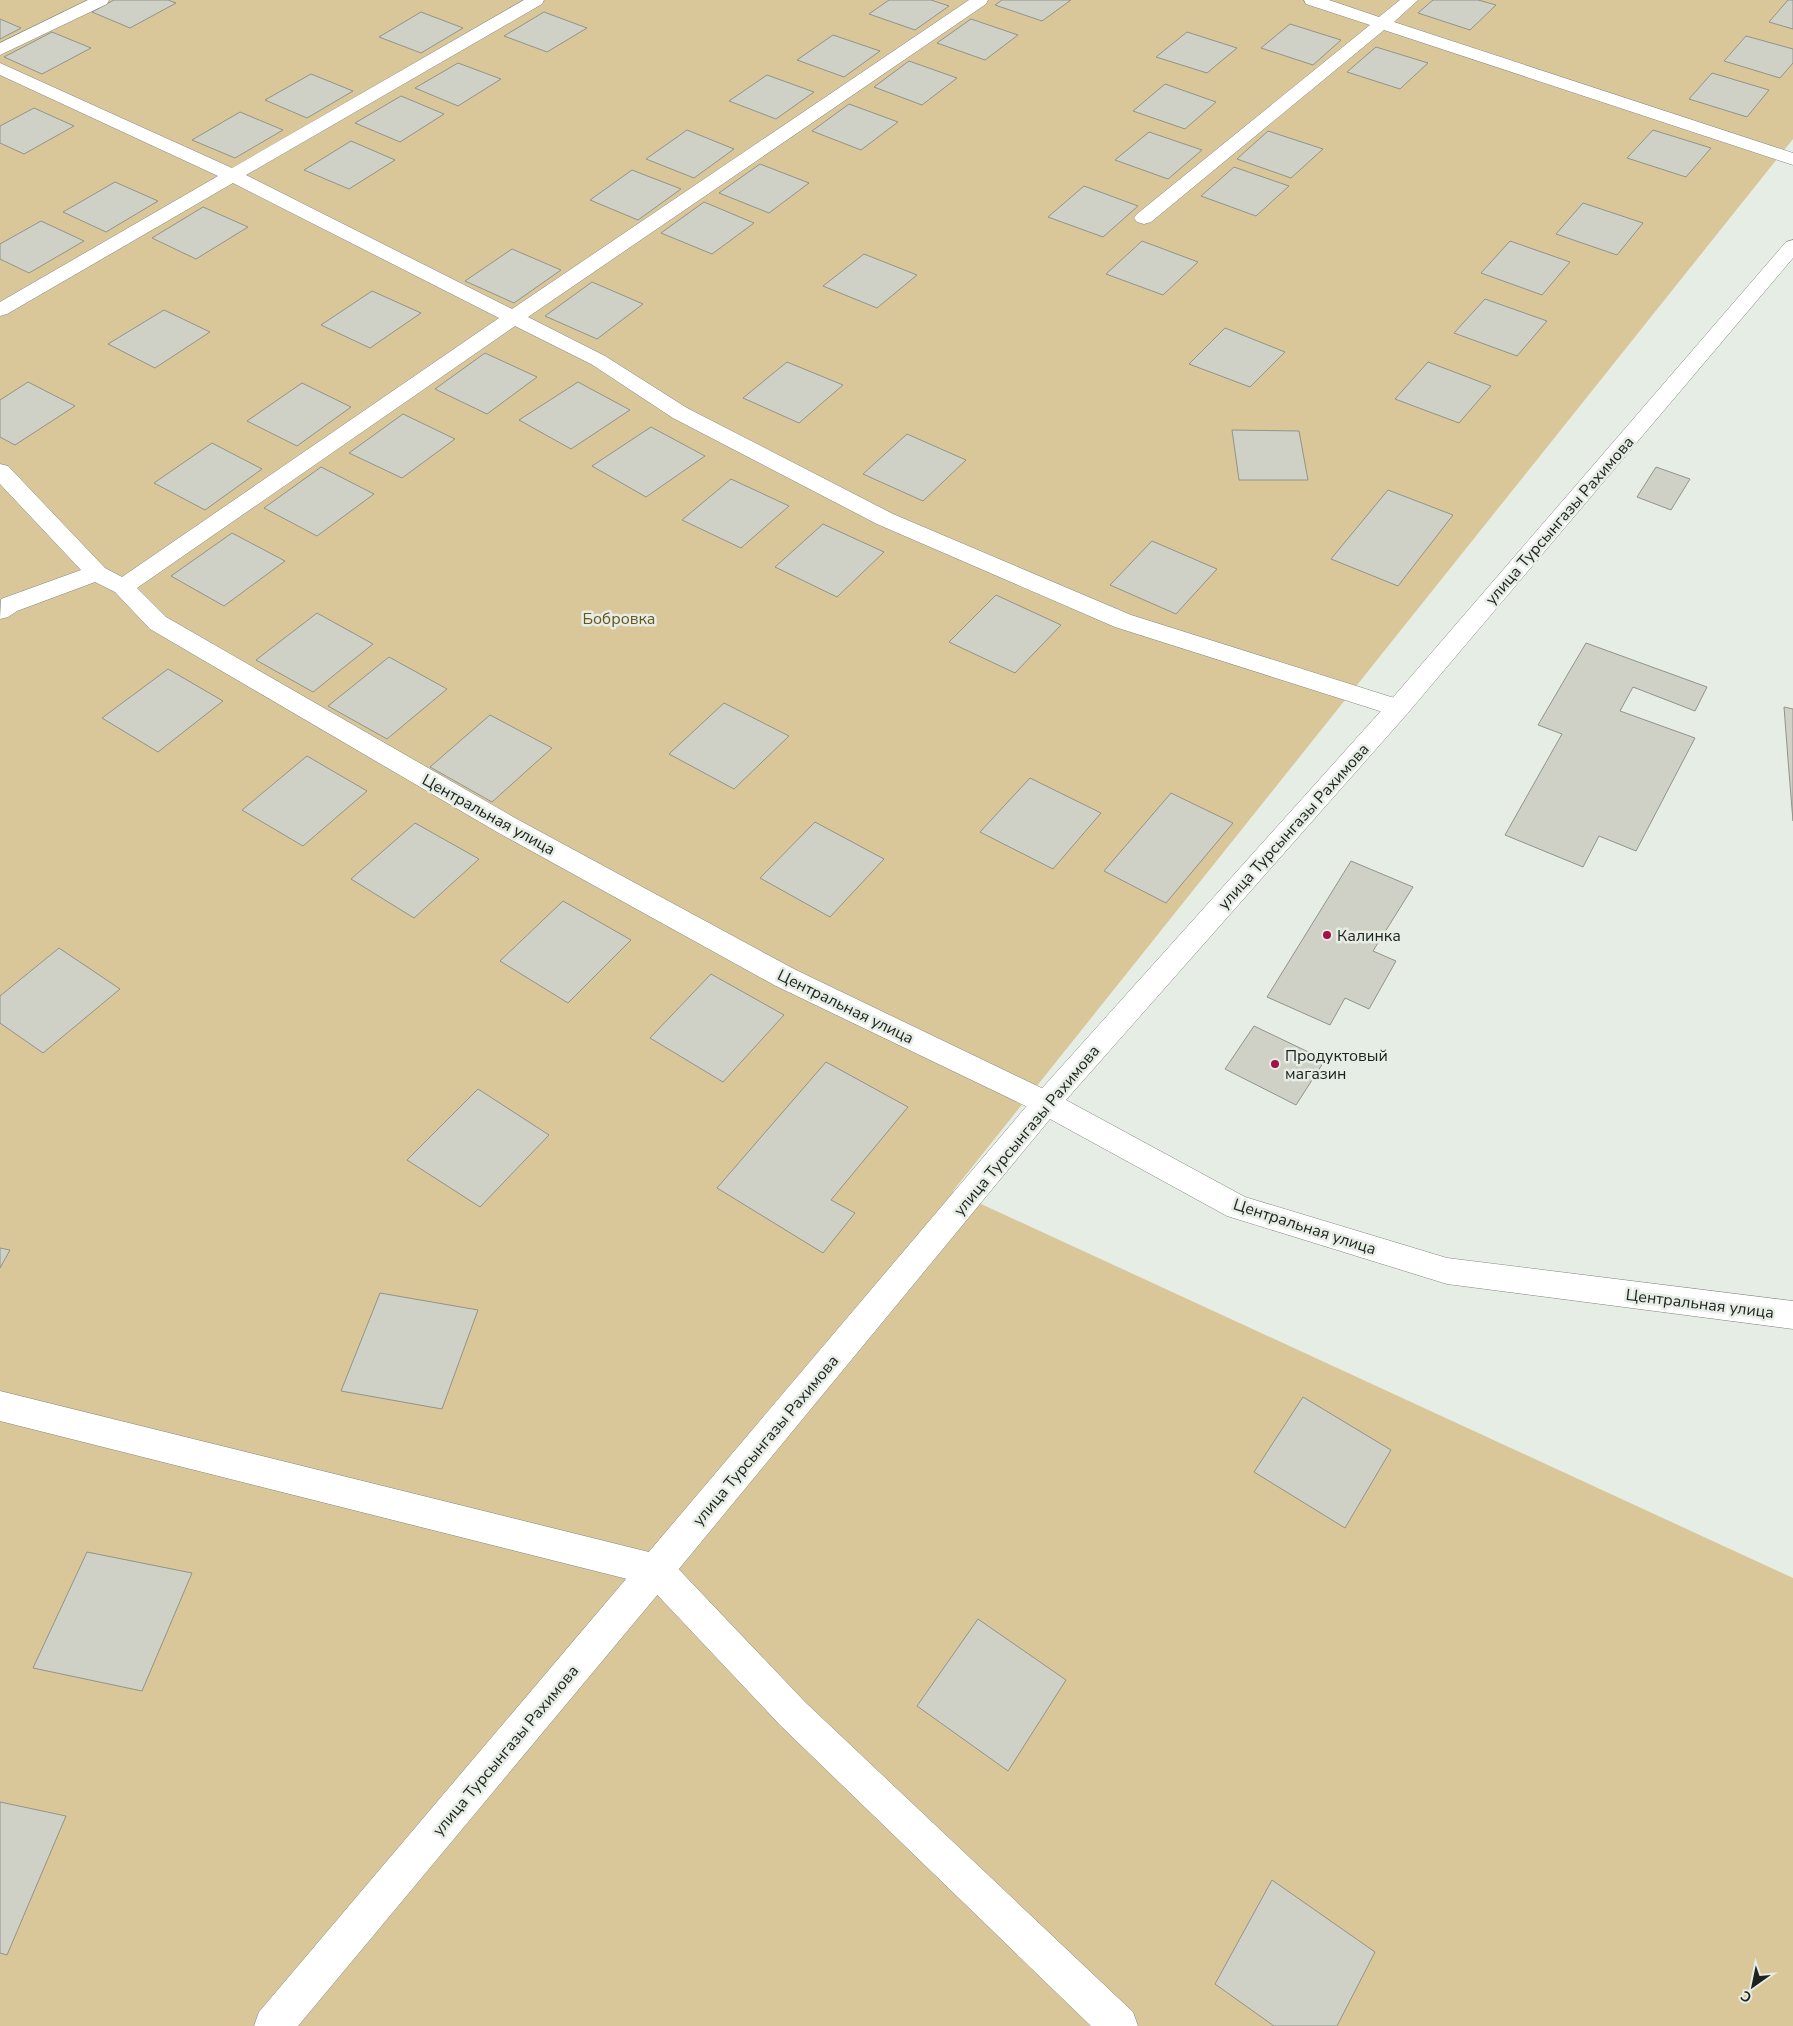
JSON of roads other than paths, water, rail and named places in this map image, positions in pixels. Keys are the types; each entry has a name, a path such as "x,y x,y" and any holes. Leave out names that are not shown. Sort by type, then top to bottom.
{"street":[{"path":"0,50 101,0"},
{"path":"0,310 536,0"},
{"path":"124,587 980,0"},
{"path":"1312,0 1793,158"},
{"path":"1144,218 1410,0"},
{"path":"0,68 231,175 598,360 680,412 884,519 1123,620 1398,708"},
{"name":"улица Турсынгазы Рахимова","path":"273,2026 657,1570 1046,1103 1398,708 1793,246"},
{"name":"Центральная улица","path":"0,471 97,573 124,587 158,623 506,825 784,977 1046,1103 1237,1207 1447,1271 1793,1315"},
{"path":"0,611 9,605 97,573"},
{"path":"0,1406 657,1570 793,1714 1119,2026"}],"place":[{"name":"Калинка","path":"1327,935"},
{"name":"Продуктовый магазин","path":"1275,1064"}],"park label":[{"name":"Бобровка","path":"619,618"}]}
